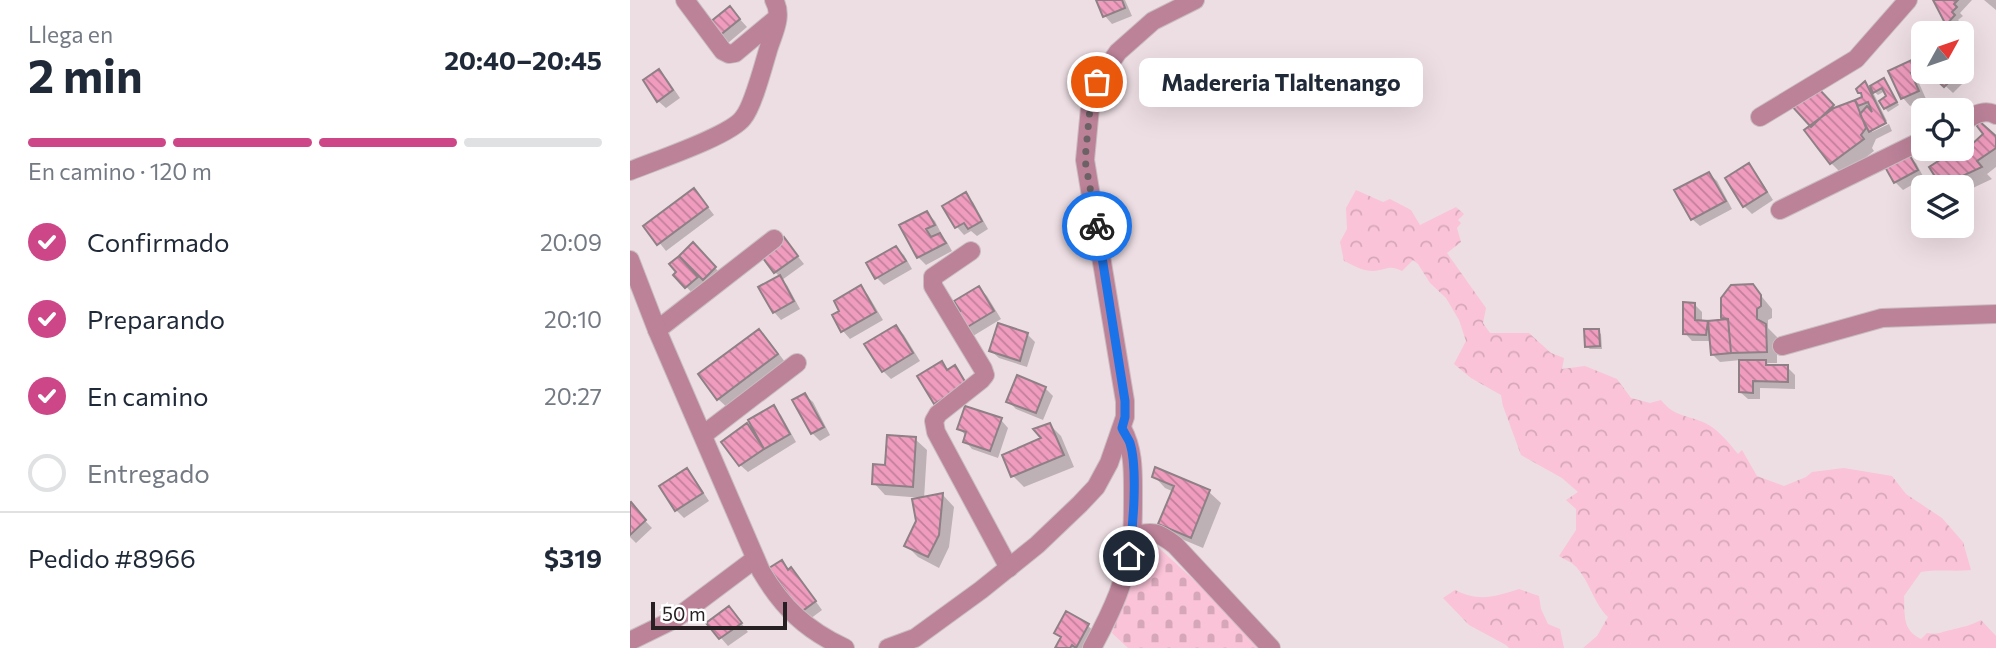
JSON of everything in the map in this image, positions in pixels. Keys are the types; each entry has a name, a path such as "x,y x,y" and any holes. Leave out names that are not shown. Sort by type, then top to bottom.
{"street":[{"path":"685,0 723,51 729,54 735,53 778,18"},
{"path":"630,171 729,130 745,117 778,18 774,0"},
{"path":"888,648 915,638 1009,568 1066,518 1096,487 1109,463 1125,417 1125,401 1085,160 1090,108 1097,82 1118,52 1153,21 1195,0"},
{"path":"1760,117 1856,58 1908,0"},
{"path":"1974,116 1990,111 1996,115"},
{"path":"1780,210 1911,147"},
{"path":"657,330 774,239"},
{"path":"971,251 933,277 932,282 985,374 938,414 934,421 936,432 1009,568"},
{"path":"630,260 755,559 771,588 790,611 816,634 845,648"},
{"path":"1782,346 1882,318 1996,314"},
{"path":"703,435 797,363"},
{"path":"1093,648 1117,598 1132,536 1133,469 1129,441 1122,428"},
{"path":"1132,536 1149,531 1165,537 1175,545 1271,648"},
{"path":"630,641 675,619 755,559"}],"green space":[{"path":"1356,190 1383,202 1390,199 1411,210 1420,225 1456,207 1464,214 1458,220 1461,223 1457,228 1461,242 1447,253 1486,308 1483,323 1490,333 1529,333 1551,353 1564,358 1562,369 1585,366 1617,379 1631,398 1650,403 1661,400 1676,413 1705,423 1719,433 1738,454 1742,450 1757,476 1784,486 1812,472 1844,468 1892,476 1906,494 1942,518 1963,542 1971,570 1921,572 1904,596 1905,616 1910,631 1921,639 1927,633 1939,633 1981,620 1996,636 1996,648 1583,648 1597,636 1608,617 1598,605 1579,570 1559,556 1576,530 1576,509 1566,500 1578,492 1562,478 1521,455 1501,395 1471,378 1454,364 1466,341 1459,320 1446,298 1430,283 1418,264 1413,260 1402,271 1391,268 1373,271 1344,261 1340,242 1347,229 1346,208"},
{"path":"1148,538 1265,648 1128,648 1112,633"},
{"path":"1519,589 1539,596 1548,624 1560,629 1564,648 1509,648 1469,625 1443,598 1455,590 1472,596 1487,597"}],"building":[{"path":"1096,0 1122,0 1125,8 1103,17"},
{"path":"1933,0 1958,0 1954,4 1957,7 1952,12 1955,15 1950,21 1944,21"},
{"path":"730,6 740,19 719,36 709,23"},
{"path":"1911,60 1911,84 1916,84 1919,91 1901,99 1888,71"},
{"path":"659,69 673,90 657,102 643,80"},
{"path":"1884,78 1897,102 1884,109 1879,101 1886,96 1882,88 1873,93 1870,86"},
{"path":"1865,81 1886,123 1869,132 1860,114 1867,106 1872,112 1868,102 1858,106 1855,100 1862,97 1856,89"},
{"path":"1818,88 1834,105 1811,127 1790,104"},
{"path":"1855,100 1866,128 1861,135 1864,139 1830,164 1804,130 1834,108"},
{"path":"1979,121 1996,136 1996,148 1977,161 1982,167 1965,175 1934,175 1929,167 1938,161 1974,161 1974,142 1983,134 1977,126"},
{"path":"1909,154 1918,170 1894,183 1885,167"},
{"path":"1749,163 1767,192 1743,207 1725,178"},
{"path":"1709,172 1726,201 1691,220 1674,190"},
{"path":"694,188 708,207 657,245 643,226"},
{"path":"966,192 982,221 968,229 964,223 955,228 942,206"},
{"path":"927,211 935,225 926,229 931,237 940,233 946,243 917,258 899,225"},
{"path":"784,237 798,256 774,273 760,254"},
{"path":"693,242 716,267 703,280 679,256"},
{"path":"896,246 906,261 875,279 866,263"},
{"path":"679,256 698,277 685,288 673,275 676,272 669,264"},
{"path":"780,275 794,301 773,313 758,287"},
{"path":"1753,284 1761,295 1757,319 1766,324 1767,352 1731,353 1728,319 1721,318 1721,298 1731,285"},
{"path":"861,285 876,312 841,332 832,315 839,311 834,301"},
{"path":"979,286 994,311 964,329 954,314 960,311 954,301"},
{"path":"1683,302 1695,303 1695,320 1708,321 1706,335 1683,334"},
{"path":"1728,319 1731,353 1711,355 1708,321"},
{"path":"998,323 1028,333 1020,361 989,351"},
{"path":"896,325 913,353 882,372 864,344"},
{"path":"759,329 778,354 717,400 698,374"},
{"path":"1584,329 1599,329 1600,346 1585,347"},
{"path":"1739,360 1766,360 1766,365 1788,365 1788,382 1753,381 1753,393 1739,392"},
{"path":"942,361 947,370 955,365 967,385 934,404 917,376"},
{"path":"1017,375 1046,387 1036,413 1006,402"},
{"path":"805,393 824,427 811,434 792,400"},
{"path":"774,405 790,434 764,449 748,420"},
{"path":"965,406 1002,418 990,451 963,442 966,432 957,429"},
{"path":"747,423 764,449 739,466 721,442"},
{"path":"1050,423 1064,455 1011,477 1002,455 1041,438 1033,429"},
{"path":"887,435 916,437 913,487 872,484 873,464 885,465"},
{"path":"1155,467 1210,490 1191,538 1158,524 1174,486 1152,477"},
{"path":"687,468 703,493 675,511 659,486"},
{"path":"943,493 939,535 928,557 904,546 916,521 912,499"},
{"path":"630,503 646,520 630,535"},
{"path":"782,560 788,570 791,567 816,601 801,612 769,568"},
{"path":"729,606 742,623 719,639 706,623"},
{"path":"1066,611 1089,624 1076,648 1072,645 1070,648 1055,648 1061,637 1054,633"}],"way so far":[{"path":"1097,82 1090,108 1085,160 1097,226"}],"place":[{"name":"Madereria Tlaltenango","path":"1097,82"}],"route":[{"path":"1097,226 1125,401 1122,428 1129,441 1133,469 1129,556"}]}
